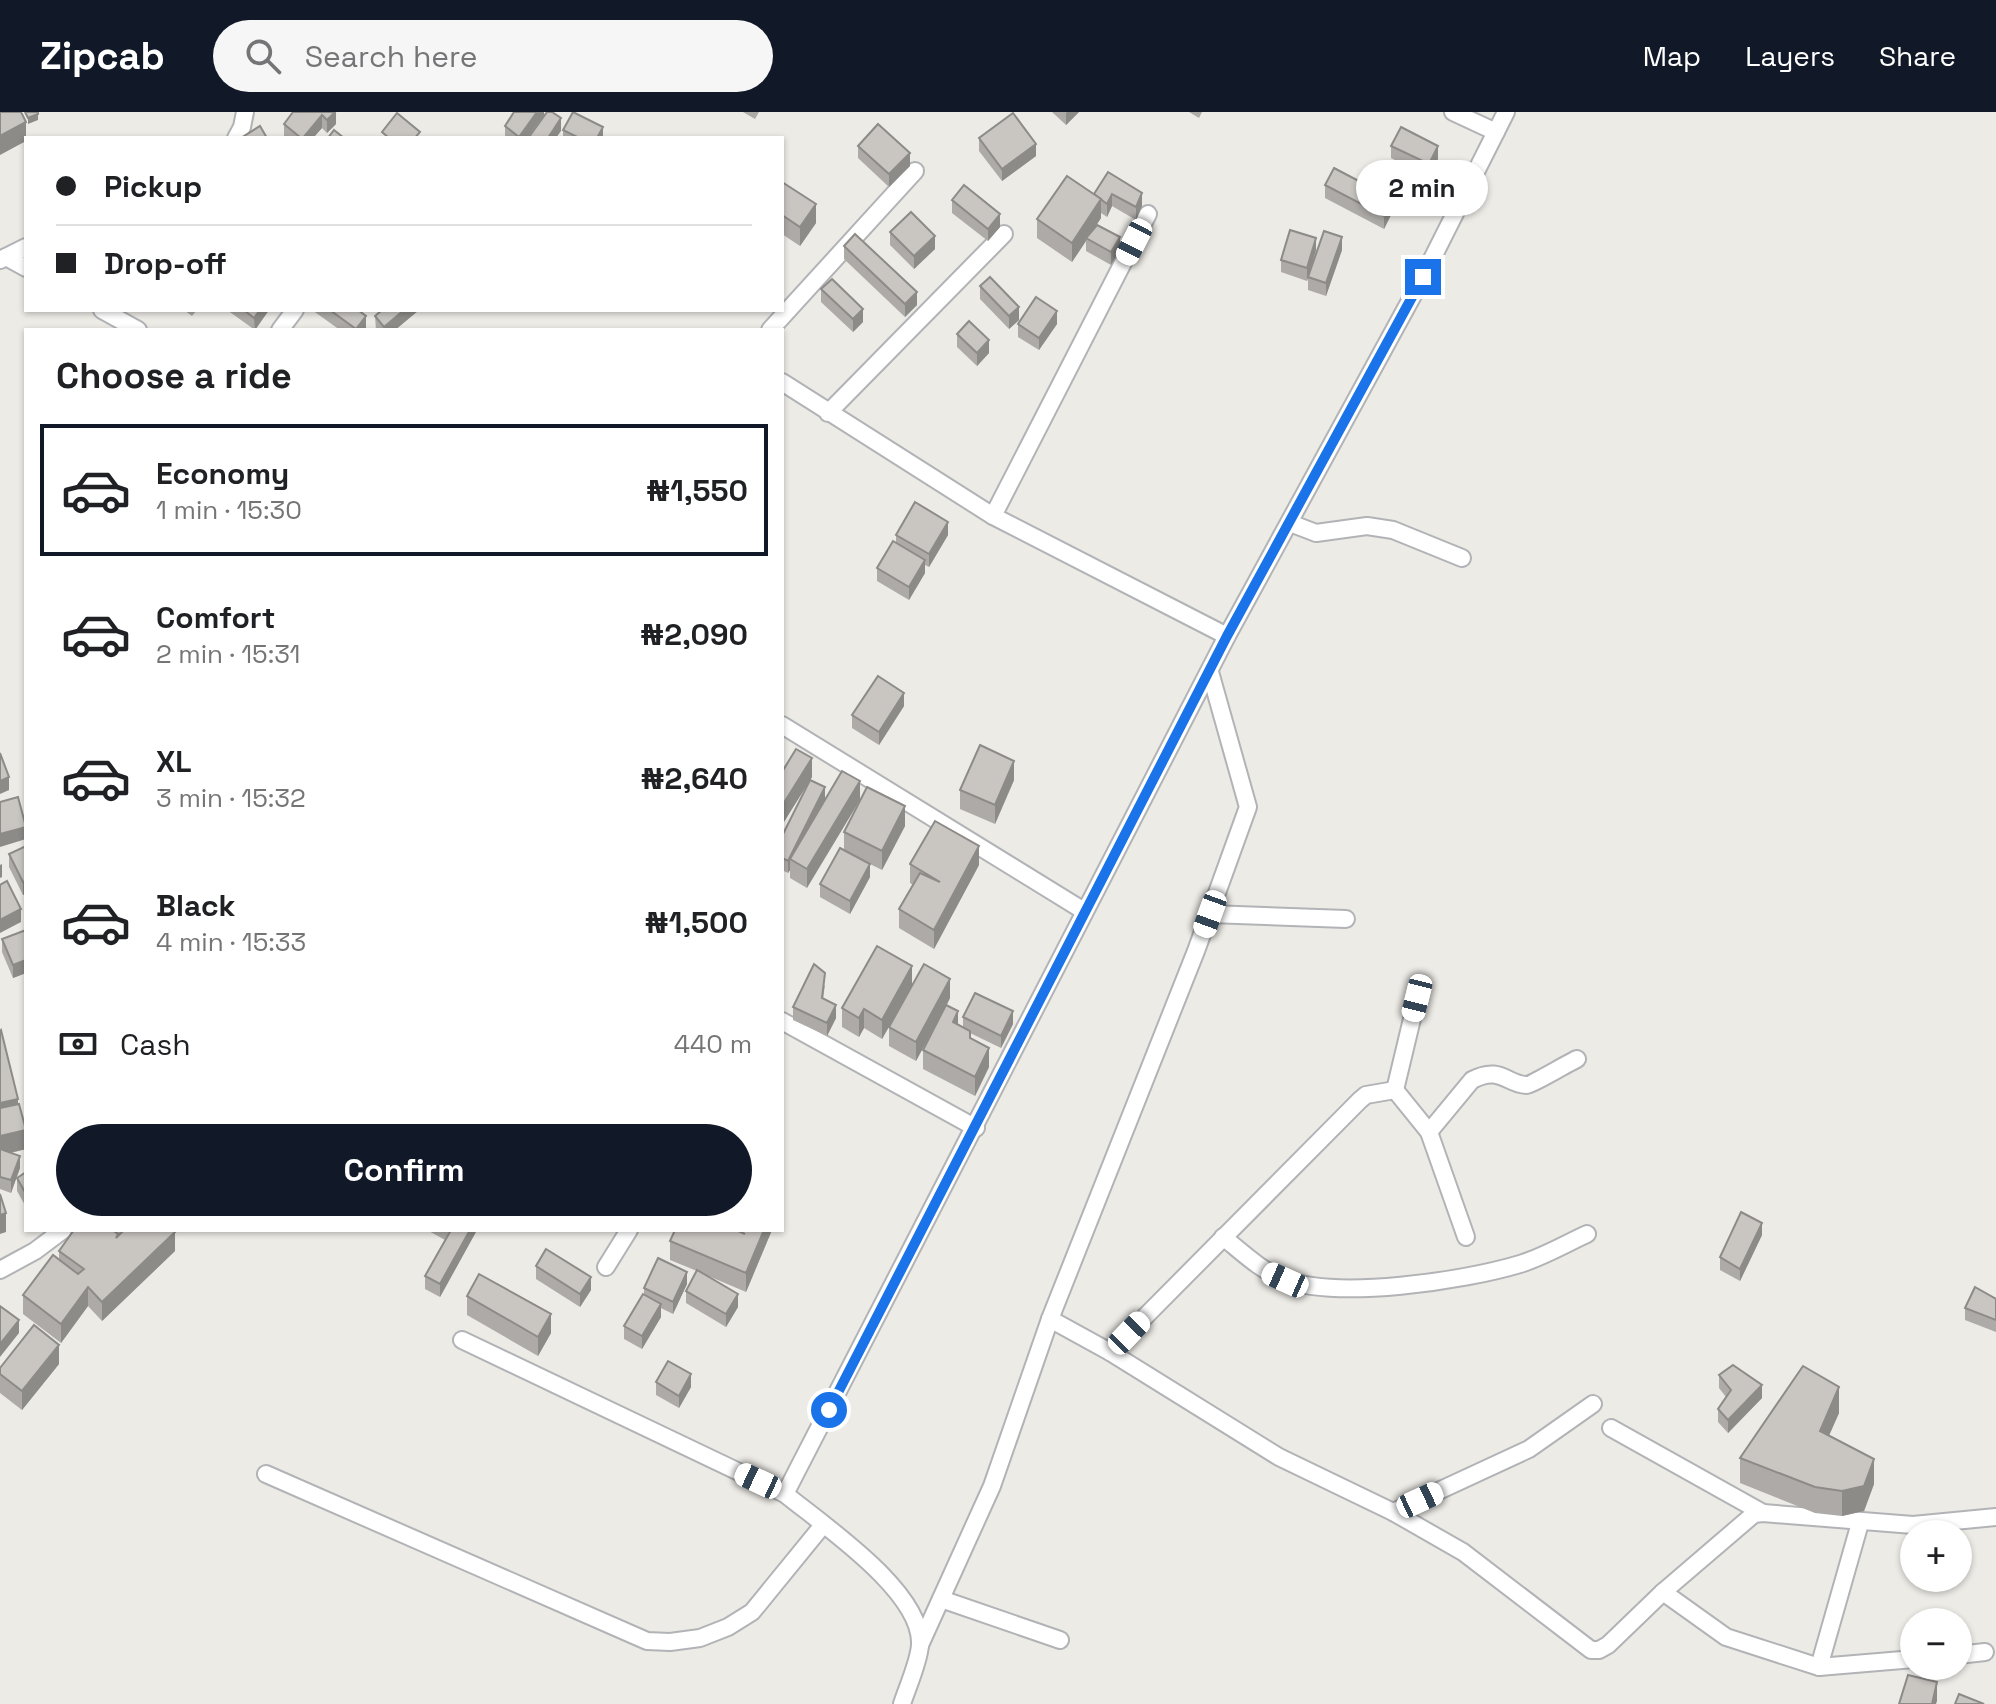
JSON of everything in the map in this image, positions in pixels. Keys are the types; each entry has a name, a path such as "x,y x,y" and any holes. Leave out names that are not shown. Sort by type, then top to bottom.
{"street":[{"path":"237,136 245,112"},
{"path":"1453,112 1496,132"},
{"path":"785,1494 1227,636 1423,277 1506,112"},
{"path":"772,328 915,171"},
{"path":"993,516 1148,214"},
{"path":"828,413 1004,234"},
{"path":"3,258 24,248"},
{"path":"3,258 24,267"},
{"path":"106,312 134,328"},
{"path":"784,383 993,516 1227,636"},
{"path":"1290,523 1316,533 1367,526 1393,530 1462,558"},
{"path":"902,1704 920,1645 992,1486 1050,1319 1210,914 1248,807 1210,672"},
{"path":"784,726 1084,911"},
{"path":"1210,914 1346,919"},
{"path":"1395,1090 1417,998"},
{"path":"784,1022 976,1128"},
{"path":"1429,1132 1472,1080 1478,1077 1501,1075 1528,1085 1577,1059"},
{"path":"1110,1352 1360,1100 1366,1095 1395,1090"},
{"path":"1395,1090 1429,1132 1466,1237"},
{"path":"0,1270 35,1251 60,1232"},
{"path":"606,1267 628,1232"},
{"path":"1223,1237 1266,1272 1285,1280 1303,1285 1346,1288 1457,1280 1522,1264 1587,1234"},
{"path":"1050,1319 1110,1352 1279,1457 1393,1512 1463,1552 1591,1650 1608,1645 1747,1518 1763,1513 1913,1525 1996,1517"},
{"path":"462,1340 785,1494 885,1577 902,1596 915,1616 920,1645"},
{"path":"1393,1512 1529,1449 1593,1404"},
{"path":"1611,1428 1763,1513"},
{"path":"266,1474 647,1641 700,1638 728,1627 752,1612 823,1525"},
{"path":"1819,1667 1860,1523"},
{"path":"1663,1592 1726,1637 1819,1667 1900,1660"},
{"path":"941,1599 1060,1640"},
{"path":"1972,1653 1985,1652"}],"building":[{"path":"0,112 21,112 26,122 0,136"},
{"path":"25,112 38,112 38,114 28,118"},
{"path":"293,112 335,112 327,120 322,115 305,136 299,136 284,124"},
{"path":"514,112 537,112 520,136 505,126"},
{"path":"547,112 561,118 549,136 530,136"},
{"path":"573,112 603,127 598,136 575,136 563,130"},
{"path":"397,113 420,132 417,136 387,136 382,132"},
{"path":"1013,113 1036,144 1002,169 979,138"},
{"path":"878,124 910,153 889,174 858,146"},
{"path":"260,126 266,136 244,136"},
{"path":"1401,127 1438,146 1429,164 1391,146"},
{"path":"1334,168 1393,199 1384,216 1325,185"},
{"path":"1108,172 1142,193 1136,207 1112,194 1107,204 1094,194"},
{"path":"1067,176 1101,199 1072,243 1037,219"},
{"path":"784,183 816,204 800,227 784,216"},
{"path":"964,185 1000,214 988,229 952,200"},
{"path":"911,212 935,236 914,256 890,232"},
{"path":"1097,225 1120,237 1111,252 1086,238"},
{"path":"1290,230 1316,238 1307,268 1281,260"},
{"path":"1324,231 1342,237 1326,283 1308,277"},
{"path":"855,234 917,292 905,304 844,246"},
{"path":"990,277 1019,307 1009,316 980,286"},
{"path":"832,279 863,309 853,319 821,289"},
{"path":"1036,297 1057,311 1039,338 1018,324"},
{"path":"333,312 361,312 366,316 355,328"},
{"path":"380,312 402,312 384,327 375,316"},
{"path":"969,321 989,340 977,353 957,334"},
{"path":"915,502 948,522 929,554 896,535"},
{"path":"893,541 925,560 909,587 877,568"},
{"path":"878,676 904,693 879,732 852,715"},
{"path":"980,745 1014,761 995,805 960,790"},
{"path":"796,749 812,758 784,803 784,769"},
{"path":"0,753 9,777 0,781"},
{"path":"842,771 860,781 807,869 790,859"},
{"path":"810,780 825,787 788,861 784,859 784,832"},
{"path":"867,787 905,806 882,851 844,832"},
{"path":"18,797 24,828 0,834 0,802"},
{"path":"935,821 979,846 934,930 899,909 920,873 940,882 910,864"},
{"path":"24,847 24,882 23,882 9,854"},
{"path":"840,848 870,864 850,901 820,884"},
{"path":"7,881 21,909 0,920 0,885"},
{"path":"24,931 24,961 13,965 2,939"},
{"path":"877,946 912,966 882,1020 864,1009 859,1018 842,1008"},
{"path":"814,964 825,973 822,998 836,1005 827,1023 793,1007"},
{"path":"924,964 950,979 916,1042 889,1027"},
{"path":"975,993 1013,1011 1001,1036 963,1017"},
{"path":"946,1005 958,1011 953,1022 970,1031 970,1038 989,1048 975,1077 923,1050"},
{"path":"0,1031 18,1099 0,1103"},
{"path":"19,1104 24,1130 0,1136 0,1108"},
{"path":"0,1149 20,1156 11,1180 0,1177"},
{"path":"24,1173 24,1190 17,1178"},
{"path":"0,1194 6,1213 0,1215"},
{"path":"1741,1212 1762,1223 1740,1269 1720,1257"},
{"path":"73,1232 115,1232 118,1234 116,1238 122,1232 175,1232 102,1302 88,1287 61,1324 23,1295 53,1255 78,1274 84,1269 59,1251"},
{"path":"450,1232 469,1232 440,1284 425,1276"},
{"path":"674,1232 763,1232 746,1273 670,1241"},
{"path":"546,1249 591,1277 580,1294 536,1266"},
{"path":"658,1258 687,1272 673,1302 644,1288"},
{"path":"697,1270 738,1294 726,1314 686,1291"},
{"path":"479,1274 551,1314 538,1337 467,1296"},
{"path":"1975,1287 1996,1299 1996,1320 1965,1308"},
{"path":"643,1294 661,1304 642,1336 624,1326"},
{"path":"0,1306 19,1320 0,1344"},
{"path":"34,1325 59,1345 22,1391 0,1374 0,1368"},
{"path":"668,1361 691,1374 679,1396 656,1382"},
{"path":"1733,1365 1762,1385 1728,1420 1718,1409 1731,1390 1719,1375"},
{"path":"1803,1366 1839,1387 1820,1431 1874,1459 1864,1486 1842,1491 1815,1487 1740,1458"},
{"path":"1906,1680 1937,1682 1932,1704 1899,1704"},
{"path":"1959,1694 1984,1704 1955,1704"}],"route":[{"path":"829,1410 1227,636 1423,277"}]}
